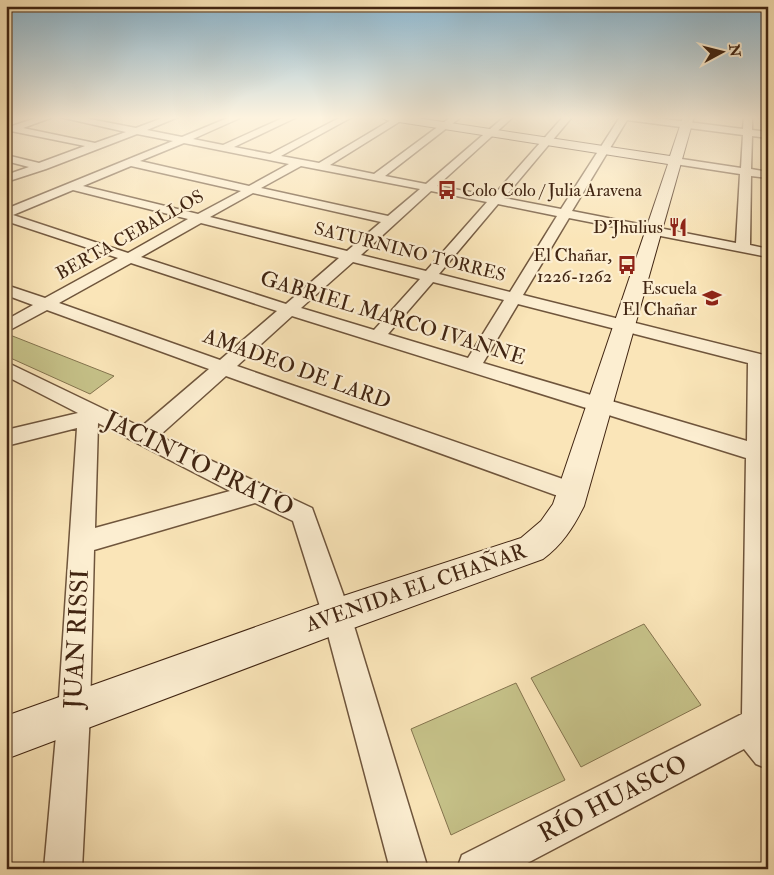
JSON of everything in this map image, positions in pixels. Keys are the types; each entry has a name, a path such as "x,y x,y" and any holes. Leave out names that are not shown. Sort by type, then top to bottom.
{"street":[{"path":"6,158 56,171"},
{"path":"6,179 64,158"},
{"path":"6,216 72,180 88,179 119,158"},
{"path":"134,158 250,189 391,221"},
{"path":"275,158 768,253"},
{"path":"320,167 335,158"},
{"path":"375,178 402,158"},
{"path":"144,437 463,158"},
{"path":"377,337 533,158"},
{"path":"472,366 599,158"},
{"path":"668,158 768,173"},
{"path":"743,248 746,158"},
{"name":"AVENIDA EL CHAÑAR","path":"6,738 337,616 531,549 553,532 562,519 572,492 676,159"},
{"name":"BERTA CEBALLOS","path":"6,327 298,163"},
{"name":"SATURNINO TORRES","path":"72,180 198,218 762,361"},
{"name":"GABRIEL MARCO IVANNE","path":"6,216 289,310 762,454"},
{"name":"AMADEO DE LARD","path":"6,290 572,492"},
{"path":"761,732 762,361"},
{"name":"JACINTO PRATO","path":"6,368 18,382 87,414 144,437 303,516 337,616 409,869"},
{"path":"6,438 87,414"},
{"name":"JUAN RISSI","path":"63,869 74,713 87,414"},
{"path":"81,543 257,493"},
{"name":"RÍO HUASCO","path":"476,869 761,732"}],"shaded area":[{"path":"10,335 114,376 90,394 6,356 6,337"},
{"path":"644,624 701,705 581,767 531,678"},
{"path":"516,683 565,780 451,835 411,729"}],"place":[{"name":"Colo Colo / Julia Aravena","path":"447,190"},
{"name":"D'Jhulius","path":"678,227"},
{"name":"El Chañar, 1226-1262","path":"627,265"},
{"name":"Escuela El Chañar","path":"712,298"}]}
